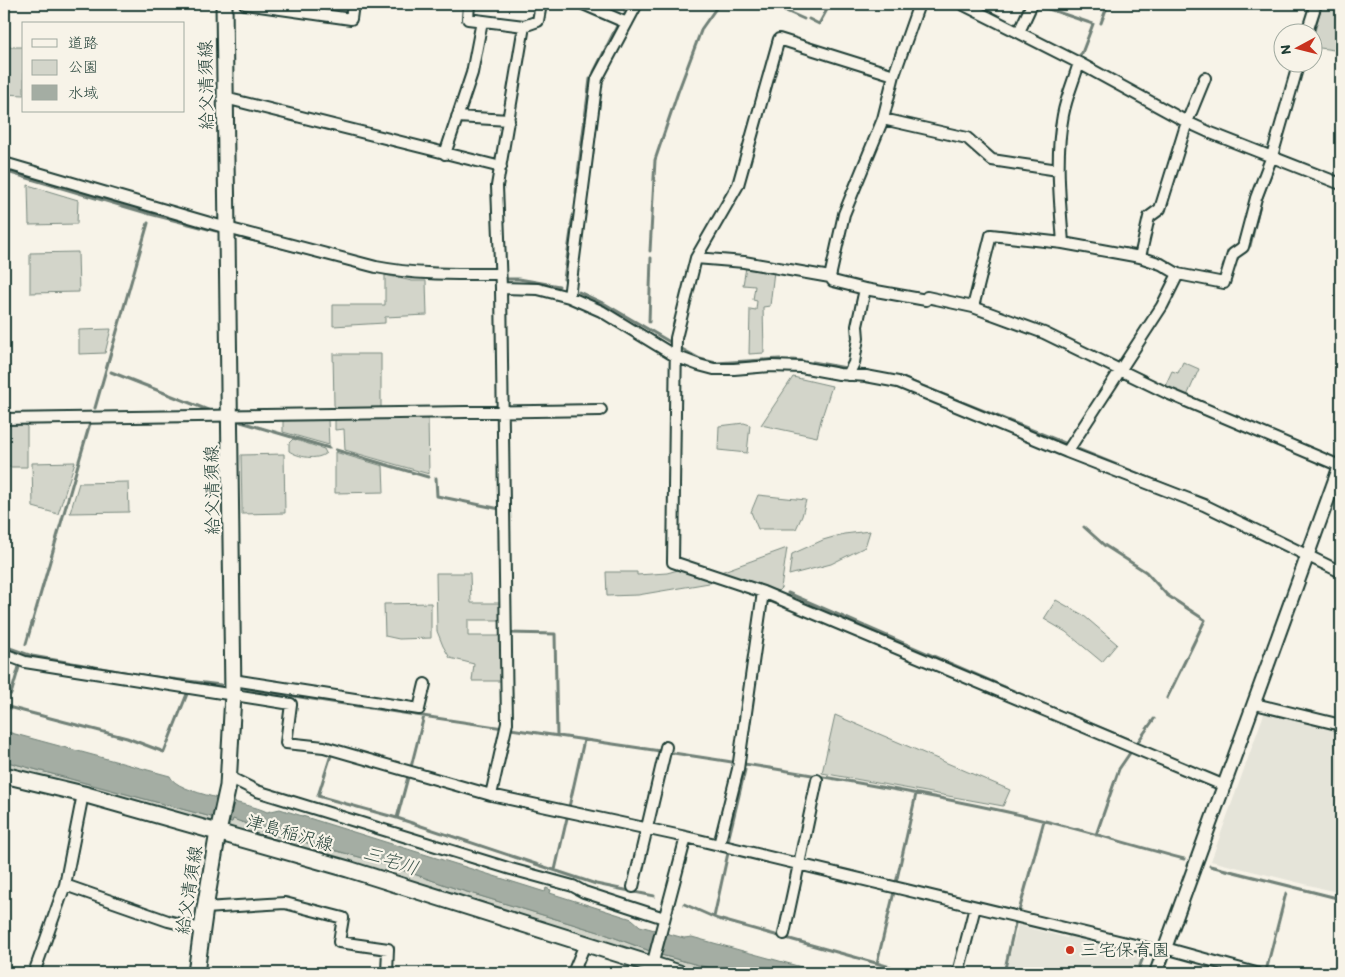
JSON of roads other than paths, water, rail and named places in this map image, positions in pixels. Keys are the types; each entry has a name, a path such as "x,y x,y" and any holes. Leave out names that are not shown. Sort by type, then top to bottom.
{"main road":[{"name":"給父清須線","path":"196,973 201,929 228,782 233,687 224,4"},
{"name":"津島稲沢線","path":"4,774 84,794 348,869 585,944 651,969 678,973"}],"street":[{"path":"245,4 352,19 354,4"},
{"path":"469,4 468,19 524,26 538,20 541,4"},
{"path":"583,4 627,23"},
{"path":"569,297 597,79 637,4"},
{"path":"830,277 844,214 883,119 894,75 918,4"},
{"path":"962,4 1079,63 1187,122 1341,184"},
{"path":"1019,32 1032,4"},
{"path":"1311,22 1316,4"},
{"path":"445,154 472,73 482,20"},
{"path":"491,795 506,728 501,288 497,186 524,26"},
{"path":"894,75 779,39 738,185 696,258 676,338 673,562 763,592 1225,786"},
{"path":"1062,243 1058,170 1060,132 1063,113 1079,63"},
{"path":"973,307 991,235 1062,243 1140,257 1161,264 1178,274 1224,283 1233,254 1244,247 1256,198 1272,156 1296,72"},
{"path":"1140,257 1149,217 1160,209 1187,122 1205,78"},
{"path":"225,98 501,168"},
{"path":"457,117 508,120"},
{"path":"883,119 967,138 992,160 1058,170"},
{"path":"4,163 227,228 398,271 430,274 500,274"},
{"path":"696,258 744,262 830,277 833,281 865,289 926,300 927,297 973,307 1044,333 1167,393 1341,465 1156,973"},
{"path":"1067,452 1162,306 1178,274"},
{"path":"501,288 538,289 569,297 601,311 675,356 714,369 771,366 801,367 898,382 1067,452 1204,505 1341,572"},
{"path":"848,375 854,363 858,338 857,326 865,289"},
{"path":"4,419 601,410"},
{"path":"719,845 739,764 763,592"},
{"path":"4,654 25,662 419,708 425,684"},
{"path":"233,687 291,704 286,743 324,747 491,795 686,837 1256,973"},
{"path":"1255,704 1341,725"},
{"path":"633,887 665,752"},
{"path":"784,934 817,780"},
{"path":"228,782 511,869 573,886 584,892 664,920"},
{"path":"34,973 65,885 84,794"},
{"path":"651,969 686,837"},
{"path":"65,885 168,920 201,929"},
{"path":"205,908 286,903 343,918 339,942 388,949 388,973"},
{"path":"958,973 975,907"},
{"path":"573,973 585,944"}],"water":[{"name":"三宅川","path":"4,731 170,776 175,782 198,793 267,812 280,809 545,892 546,888 551,890 550,893 632,919 640,926 684,938 692,937 823,973 728,973 661,955 602,933 457,889 385,864 304,842 303,844 247,826 247,824 233,819 232,822 215,818 4,761"}],"waterway":[{"path":"625,11 629,4"},
{"path":"650,251 655,160 702,28 719,4"},
{"path":"770,4 804,19"},
{"path":"809,19 819,24 830,4"},
{"path":"1101,23 1108,4"},
{"path":"1037,5 1093,24 1082,53 1079,56"},
{"path":"594,72 617,26"},
{"path":"578,173 590,79"},
{"path":"1250,246 1261,200 1274,166"},
{"path":"4,171 150,214 216,231"},
{"path":"576,193 577,180"},
{"path":"571,226 573,216"},
{"path":"95,408 148,223"},
{"path":"564,279 571,231"},
{"path":"239,237 326,259"},
{"path":"649,322 651,258"},
{"path":"383,273 411,278 426,278"},
{"path":"484,279 498,279"},
{"path":"504,279 519,279 559,286"},
{"path":"579,292 605,304 670,342"},
{"path":"682,349 700,359 716,363 780,359"},
{"path":"792,360 803,361"},
{"path":"813,362 846,368"},
{"path":"855,369 902,378 1067,444"},
{"path":"111,372 213,412"},
{"path":"241,422 329,448"},
{"path":"26,644 90,423"},
{"path":"1075,448 1181,491"},
{"path":"336,450 428,477"},
{"path":"436,478 437,496 500,509"},
{"path":"1219,507 1292,543"},
{"path":"1084,527 1104,545 1146,572 1167,595 1205,620 1167,698"},
{"path":"788,593 1060,711"},
{"path":"508,633 555,634 557,736"},
{"path":"4,646 32,656 147,676 221,685"},
{"path":"11,694 19,667"},
{"path":"245,688 720,760 909,792 1026,816 1184,859"},
{"path":"4,706 127,738 164,752 187,694"},
{"path":"1068,714 1137,743 1154,719"},
{"path":"411,767 424,716"},
{"path":"569,807 584,740"},
{"path":"1096,835 1119,769 1130,753"},
{"path":"331,755 318,796 397,818 596,884 654,896"},
{"path":"728,841 745,770"},
{"path":"397,818 408,777"},
{"path":"896,883 916,794"},
{"path":"555,870 567,818"},
{"path":"1019,911 1044,821"},
{"path":"714,917 728,853"},
{"path":"1210,866 1341,899"},
{"path":"877,963 894,892"},
{"path":"1266,971 1286,893"},
{"path":"684,904 718,919 912,973"},
{"path":"1004,973 1015,924"},
{"path":"1126,947 1144,955 1137,973"}],"place":[{"name":"三宅保育園","path":"1070,950"}]}
